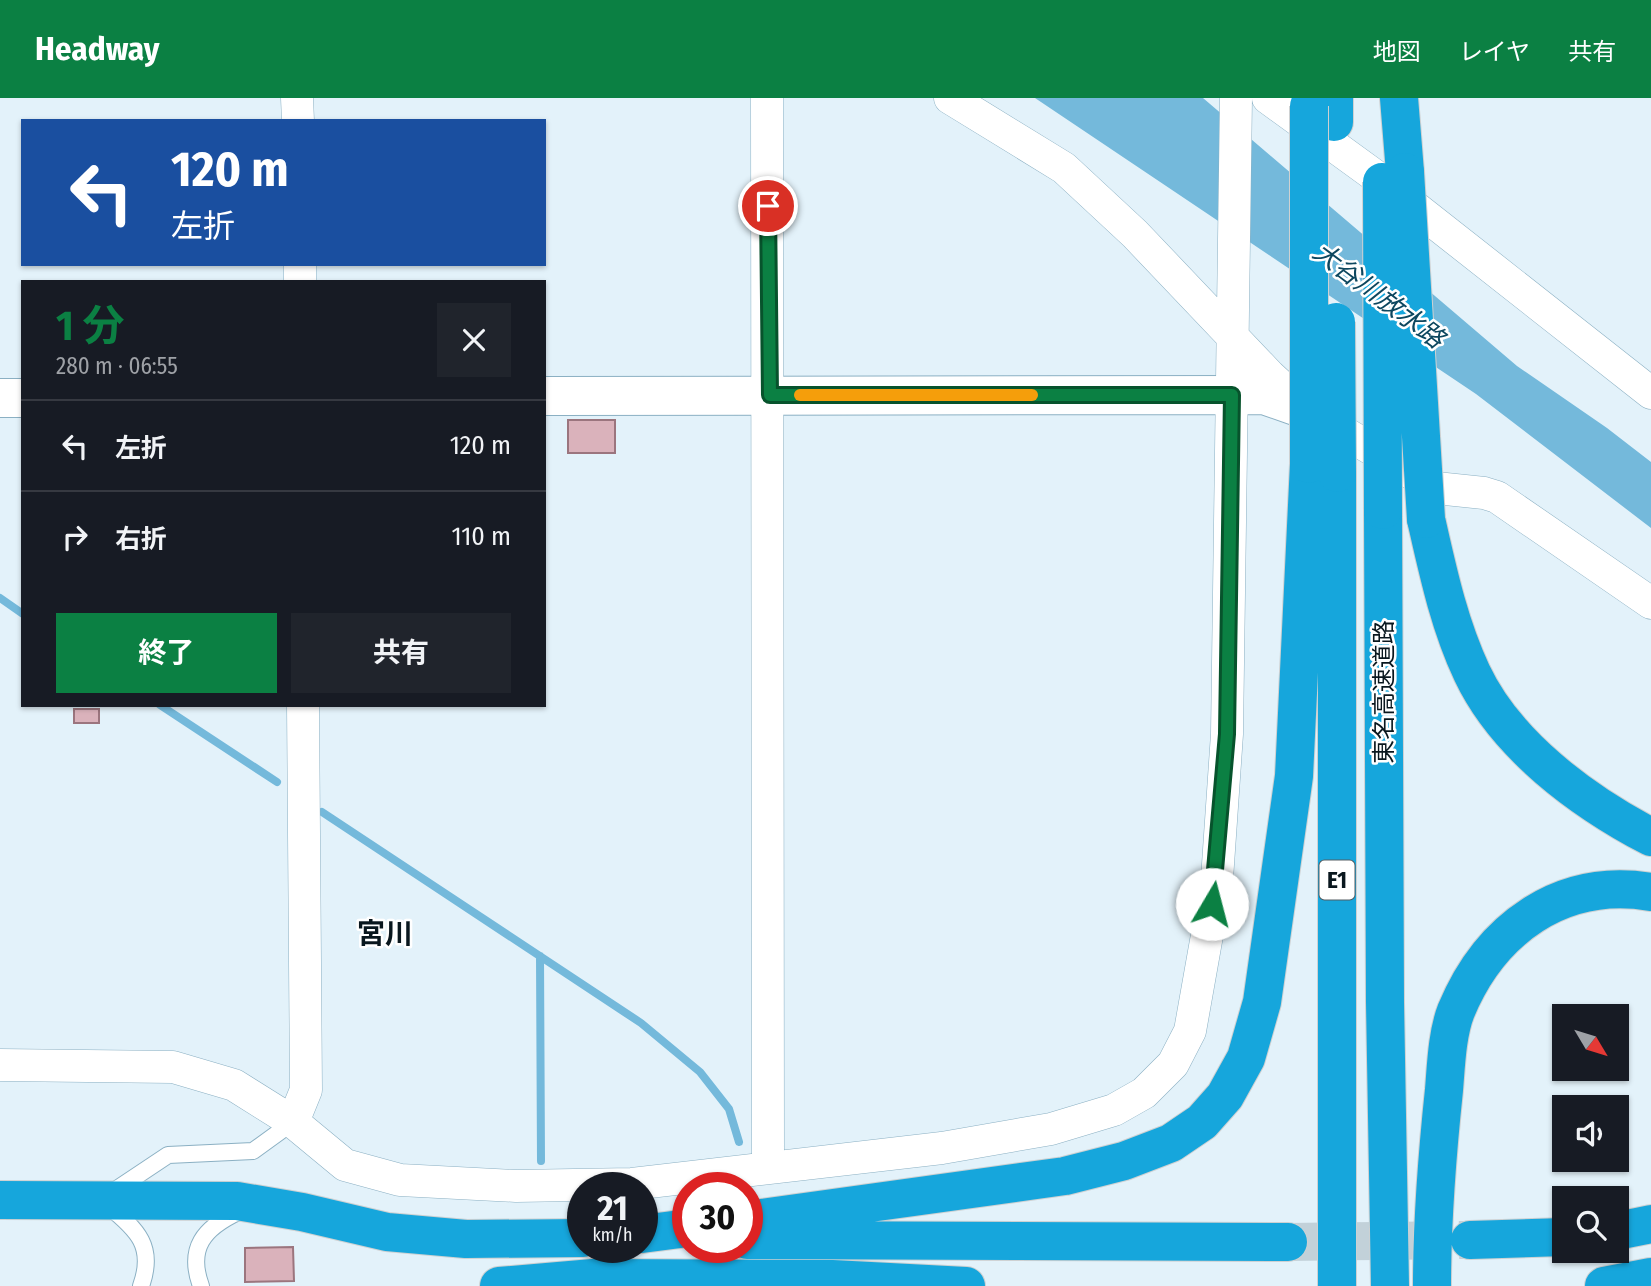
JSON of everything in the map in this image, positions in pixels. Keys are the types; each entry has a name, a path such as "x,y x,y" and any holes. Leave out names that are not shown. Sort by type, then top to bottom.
{"highway":[{"name":"東名高速道路","path":"1381,98 1393,167 1383,510 1385,1002 1390,1286"},
{"path":"1399,98 1393,167 1426,520 1451,619 1473,675 1506,725 1549,769 1651,837"},
{"name":"東名高速道路","path":"1322,106 1323,469 1337,1286"},
{"path":"763,1218 1065,1176 1124,1161 1171,1143 1202,1122 1225,1096 1246,1058 1262,1002 1294,776 1323,469"},
{"path":"1432,1286 1433,1200 1451,1038 1455,1013 1484,960 1525,918 1574,894 1622,887 1651,891"},
{"path":"0,1200 237,1201 387,1232 466,1239 567,1238"},
{"path":"1629,1229 1651,1224"},
{"path":"1469,1240 1552,1237"},
{"path":"763,1240 1288,1242"},
{"path":"1604,1286 1651,1277"},
{"path":"611,1278 667,1286"},
{"path":"499,1286 611,1278 832,1279 966,1286"}],"street":[{"path":"297,98 298,119"},
{"path":"767,98 770,395 768,1168"},
{"path":"950,98 1064,168 1135,234 1307,410"},
{"path":"0,1065 173,1067 234,1085 293,1122 345,1165 400,1180 516,1186 632,1184 942,1148 1051,1129 1114,1110 1144,1093 1173,1064 1190,1031 1217,878 1227,734 1236,98"},
{"path":"1268,98 1374,175 1651,393"},
{"path":"546,396 1264,395 1307,410 1436,488 1484,492 1497,497 1651,603"},
{"path":"0,398 21,398"},
{"path":"293,1122 306,1090 303,707"}],"lane":[{"path":"141,1286 148,1265 144,1245 132,1225 101,1200 168,1155 253,1151 293,1122"},
{"path":"201,1286 194,1261 201,1239 218,1221 228,1216 274,1207"}],"water":[{"name":"大谷川放水路","path":"1035,98 1203,98 1517,366 1651,462 1651,528 1476,394"}],"building":[{"path":"568,420 615,420 615,453 568,453"},
{"path":"74,709 99,709 99,723 74,723"},
{"path":"293,1247 294,1281 245,1282 245,1248"}],"waterway":[{"path":"0,598 21,613"},
{"path":"163,707 277,782"},
{"path":"322,812 641,1023 700,1072 729,1109 739,1142"},
{"path":"540,956 541,1161"}],"tunnel":[{"path":"1288,1242 1464,1240"}],"slow traffic":[{"path":"800,395 1032,395"}],"district":[{"name":"宮川","path":"385,933"}],"route":[{"path":"768,206 770,395 1232,395 1227,734 1217,878 1212,904"}]}
